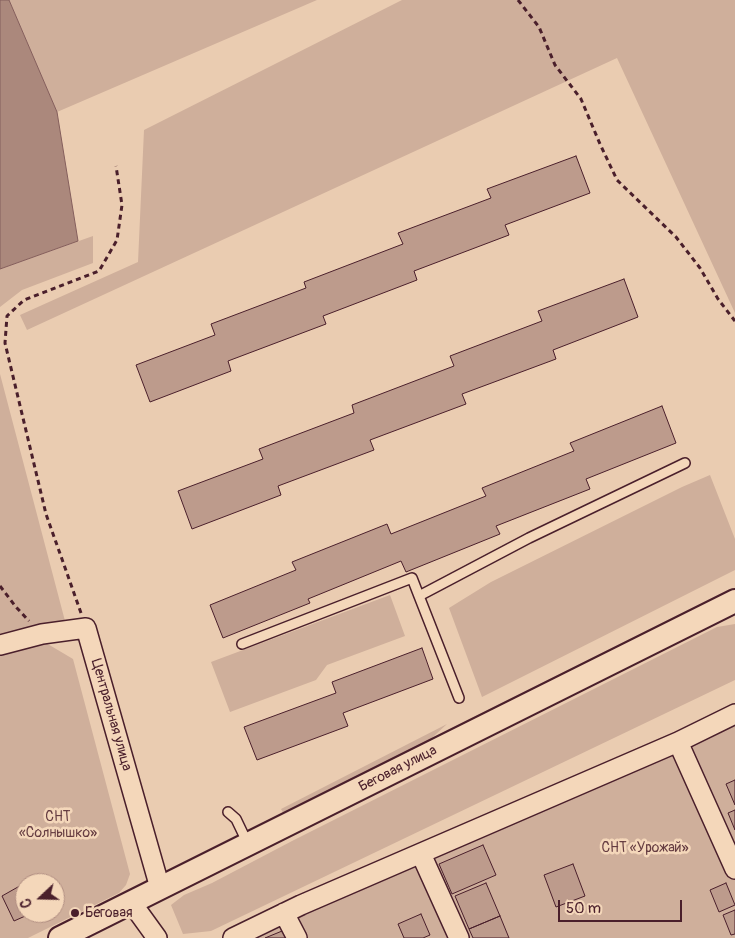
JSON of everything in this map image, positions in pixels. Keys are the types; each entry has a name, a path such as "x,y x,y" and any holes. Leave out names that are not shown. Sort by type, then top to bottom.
{"street":[{"name":"Беговая улица","path":"60,938 735,601"},
{"path":"0,645 42,634 86,628"},
{"name":"Центральная улица","path":"86,628 160,888"},
{"path":"232,938 284,913 678,742 735,714"},
{"path":"678,742 735,869"},
{"path":"420,854 458,938"},
{"path":"131,902 157,938"},
{"path":"284,913 297,938"}],"lane":[{"path":"419,596 529,538 685,463"},
{"path":"242,644 412,578 459,698"},
{"path":"228,812 236,819 248,844"}],"path":[{"path":"518,0 539,27 555,65 581,98 617,180 676,237 700,268 718,299 735,321"},
{"path":"86,628 46,514 5,343 7,316 24,300 99,271 117,240 122,205 116,166"},
{"path":"0,586 16,607 42,634"}],"green space":[{"path":"9,0 317,0 57,112"},
{"path":"402,0 735,0 735,313 617,58 27,330 20,315 138,262 144,130"},
{"path":"93,236 93,263 22,290 0,307 0,269"},
{"path":"0,374 65,621 0,635"},
{"path":"710,475 735,539 735,570 482,697 449,608 491,582 682,487"},
{"path":"390,595 405,636 327,665 316,680 230,712 211,662"},
{"path":"735,624 735,680 211,931 183,934 171,905 184,895 212,883 717,627"},
{"name":"СНТ «Солнышко»","path":"46,643 73,659 130,874 126,885 119,893 65,920 65,873 15,873 15,923 58,923 28,938 0,938 0,655"},
{"name":"СНТ «Урожай»","path":"735,707 735,938 230,938"},
{"path":"447,724 421,748 286,818 281,809"}],"shaded area":[{"path":"0,0 9,0 57,112 78,241 0,269"}],"building":[{"path":"576,156 590,193 505,225 509,235 414,271 417,280 323,316 326,324 228,361 231,371 150,402 136,365 215,335 211,324 306,288 304,282 403,244 398,233 491,198 487,189"},
{"path":"624,279 638,317 553,350 556,359 462,394 466,404 370,440 374,450 278,486 281,495 192,529 178,491 263,459 259,449 354,413 352,405 454,366 450,356 542,321 538,311"},
{"path":"662,406 676,443 586,479 590,489 496,526 500,534 406,572 401,561 308,599 310,603 223,638 210,605 296,570 292,562 387,524 391,534 486,496 482,488 574,451 570,443"},
{"path":"422,648 433,679 343,713 348,726 257,760 244,727 336,693 332,682"},
{"path":"735,780 735,805 726,784"},
{"path":"735,810 735,830 728,813"},
{"path":"483,845 496,875 452,894 439,864"},
{"path":"573,864 585,896 556,907 544,875"},
{"path":"486,883 500,916 469,929 455,896"},
{"path":"726,883 735,905 719,912 710,890"},
{"path":"15,889 15,921 14,921 2,896"},
{"path":"735,910 735,934 731,935 723,915"},
{"path":"421,914 430,935 423,938 404,938 398,924"},
{"path":"500,916 509,938 473,938 469,929"},
{"path":"287,929 290,938 265,938"}],"place":[{"name":"Беговая","path":"75,913"}]}
